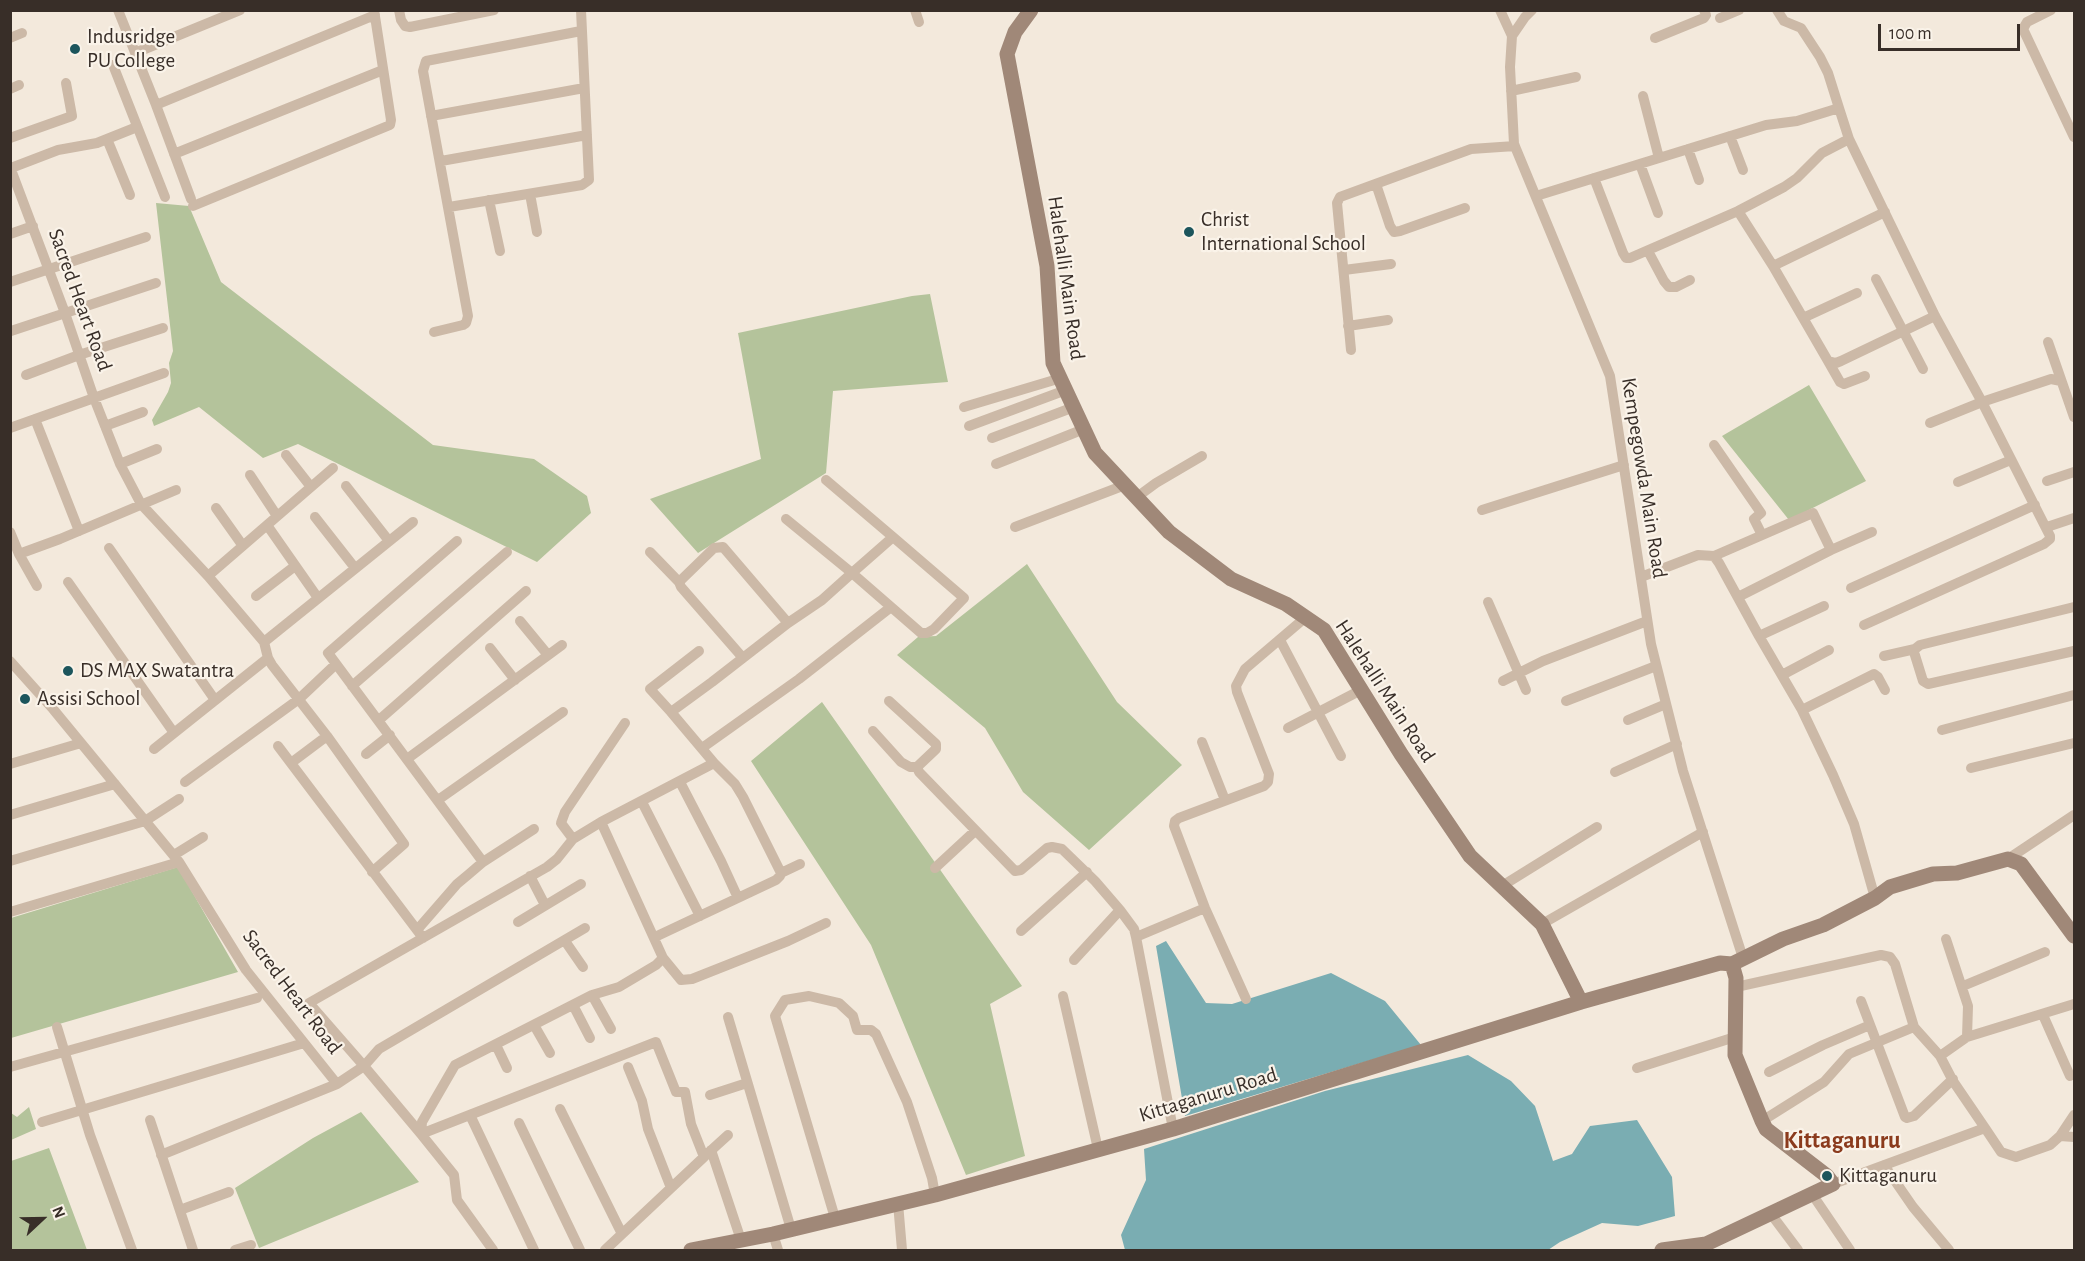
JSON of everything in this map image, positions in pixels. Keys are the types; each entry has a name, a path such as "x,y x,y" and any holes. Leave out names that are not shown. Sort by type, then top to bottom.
{"street":[{"path":"118,10 192,202 390,125 375,13 156,105"},
{"path":"135,53 240,10"},
{"path":"399,10 401,20 405,26 410,27 494,10"},
{"path":"449,207 582,185 590,180 580,10"},
{"path":"915,10 919,22"},
{"name":"Halehalli Main Road","path":"1031,10 1015,32 1007,54 1047,266 1053,363 1095,453 1169,532 1231,579 1286,604 1324,630 1403,757 1467,850 1542,924 1581,1002"},
{"name":"Kempegowda Main Road","path":"1500,10 1512,36 1510,67 1515,146 1610,376 1647,621 1656,666 1737,961"},
{"path":"1512,36 1525,16 1532,10"},
{"path":"1654,38 1704,18 1704,10"},
{"path":"1720,18 1739,10"},
{"path":"1777,10 1784,21 1801,28 1820,57 1828,73 1849,139 1935,316 2047,527 2050,539 2044,544 1864,625"},
{"path":"2051,10 2027,22 2024,29 2074,137"},
{"path":"434,332 463,325 468,320 441,161 430,116 423,70 426,61 581,31"},
{"path":"10,38 22,33"},
{"path":"113,65 165,197"},
{"path":"174,153 383,70"},
{"path":"1511,91 1576,77"},
{"path":"10,138 72,116 66,83"},
{"path":"430,116 584,88"},
{"path":"1643,96 1659,158"},
{"path":"1536,196 1766,125 1797,121 1839,108"},
{"path":"11,167 58,150 97,143 137,127"},
{"path":"441,161 587,135"},
{"path":"1730,136 1743,170"},
{"path":"107,139 130,195"},
{"path":"1594,178 1624,255 1630,258 1738,211 1790,183 1822,153 1849,139"},
{"path":"1351,350 1338,200 1342,195 1471,149 1515,146"},
{"path":"1688,149 1699,180"},
{"path":"1640,164 1658,213"},
{"name":"Sacred Heart Road","path":"10,428 94,398 33,226 13,183 11,167"},
{"path":"1377,184 1394,232 1465,208"},
{"path":"530,194 537,232"},
{"path":"489,200 500,251"},
{"path":"1738,211 1773,266 1840,382 1844,384 1864,376"},
{"path":"1773,266 1886,212"},
{"path":"10,234 33,226"},
{"path":"10,282 147,237"},
{"path":"1648,251 1669,286 1676,287 1690,280"},
{"path":"1344,270 1391,264"},
{"path":"1876,279 1923,369"},
{"path":"10,331 156,283"},
{"path":"1803,318 1857,293"},
{"path":"1828,361 1836,363 1841,361 1935,316"},
{"path":"1348,327 1388,320"},
{"path":"26,375 163,328"},
{"path":"2048,342 2074,417"},
{"path":"164,373 94,398 120,464 141,504 208,576 264,642 268,658 404,844 372,872"},
{"path":"1930,423 1982,402 2051,380 2061,381"},
{"path":"964,407 1063,384"},
{"path":"969,426 1063,384"},
{"path":"992,438 1074,407"},
{"path":"105,426 143,412"},
{"path":"35,419 79,531"},
{"path":"996,464 1084,429"},
{"path":"1714,446 1761,513 1754,519 1762,535"},
{"path":"120,464 157,449"},
{"path":"286,455 311,487"},
{"path":"1137,497 1202,456"},
{"path":"1958,482 2011,460"},
{"path":"1482,510 1624,465"},
{"path":"208,576 333,468"},
{"path":"2047,481 2074,472"},
{"path":"250,476 277,516"},
{"path":"786,519 921,633 934,629 964,598 826,480"},
{"path":"1014,528 1125,485"},
{"path":"346,486 389,541"},
{"path":"18,554 60,539 176,490"},
{"path":"1851,588 2035,506"},
{"path":"216,508 243,546"},
{"path":"1641,577 1698,555 1714,556 1813,513 1831,550"},
{"path":"315,517 355,568"},
{"path":"2047,527 2074,518"},
{"path":"264,642 413,522"},
{"path":"267,525 318,598"},
{"path":"10,532 18,554 37,586"},
{"path":"1738,597 1872,532"},
{"path":"671,712 822,600 893,537"},
{"path":"457,541 328,653 483,862"},
{"path":"679,582 714,548 723,547 788,623"},
{"path":"109,548 215,700"},
{"path":"352,686 507,552"},
{"path":"650,552 679,582 743,658"},
{"path":"1714,556 1802,710 1833,775 1854,824 1875,898"},
{"path":"256,596 295,566"},
{"path":"68,582 174,733"},
{"path":"379,720 526,591"},
{"path":"1488,602 1526,690"},
{"path":"1759,636 1824,606"},
{"path":"702,748 799,679 891,607"},
{"path":"1884,656 2074,607"},
{"path":"1246,999 1205,908 1174,826 1175,821 1179,818 1264,786 1270,779 1236,686 1245,669 1306,617"},
{"path":"520,621 548,655"},
{"path":"1503,681 1543,661 1647,621"},
{"path":"1280,640 1341,756"},
{"path":"407,759 562,645"},
{"path":"490,648 515,680"},
{"path":"1915,649 1923,681 1928,684 2074,651"},
{"path":"1782,675 1829,650"},
{"path":"699,651 650,689 735,784 781,873"},
{"path":"154,749 268,658"},
{"name":"Sacred Heart Road","path":"10,661 176,859 246,970 337,1084 364,1066 421,1134 454,1175 456,1200 493,1251"},
{"path":"185,782 299,699 336,664"},
{"path":"1566,700 1656,666"},
{"path":"1802,710 1874,674 1885,690"},
{"path":"1288,728 1361,690"},
{"path":"1942,730 2074,695"},
{"path":"873,731 901,762 910,767 916,767 936,749 936,744 889,701"},
{"path":"1628,720 1666,704"},
{"path":"438,800 563,712"},
{"path":"573,839 561,823 565,812 625,723"},
{"path":"366,754 390,735"},
{"path":"291,763 327,736"},
{"path":"1202,742 1225,800"},
{"path":"1971,768 2074,742"},
{"path":"10,764 81,743"},
{"path":"1615,772 1677,744"},
{"path":"278,746 420,934"},
{"path":"585,928 379,1049 364,1066 309,1003 420,934 558,859 573,839 601,822 714,763"},
{"path":"916,767 1015,871 1021,870 1047,848 1062,849 1087,872 1134,929 1173,1129"},
{"path":"680,782 722,861 738,898"},
{"path":"10,815 115,784"},
{"path":"10,861 145,821 179,799"},
{"path":"642,802 700,916"},
{"path":"2008,859 2074,815"},
{"path":"601,822 663,958 681,980 692,979 788,941 826,923"},
{"path":"1502,886 1597,827"},
{"path":"420,934 457,884 483,862 534,829"},
{"path":"935,868 975,831"},
{"path":"1542,924 1703,832"},
{"path":"10,912 176,859 203,837"},
{"path":"2008,859 2021,864 2074,936"},
{"name":"Kittaganuru Road","path":"692,1251 935,1195 1173,1129 1581,1002 1720,963 1737,961 1783,939 1823,925 1875,898 1890,887 1933,874 1957,873 2008,859"},
{"path":"655,937 776,880 781,873 800,864"},
{"path":"1021,930 1087,872"},
{"path":"530,876 545,905"},
{"path":"518,921 581,884"},
{"path":"1136,937 1205,908"},
{"path":"1074,960 1120,910"},
{"path":"1946,939 1968,1006 1967,1037"},
{"path":"565,941 583,967"},
{"path":"1963,986 2045,952"},
{"path":"1736,987 1881,955 1890,957 1895,964 1914,1027 1940,1056 2001,1152 2016,1157 2050,1145 2060,1136 2074,1115"},
{"path":"663,958 656,965 619,987 592,995 455,1065 422,1122 421,1134 656,1042 676,1092 684,1092 691,1124 707,1154 741,1240"},
{"path":"1737,961 1735,1054 1762,1121 1766,1129 1827,1176 1833,1184"},
{"path":"592,995 611,1029"},
{"path":"835,1218 775,1016 785,1000 809,996 839,1003 853,1016 857,1030 871,1030 876,1034 908,1102 932,1178 935,1195"},
{"path":"1063,996 1098,1149"},
{"path":"10,1067 256,998"},
{"path":"1861,1001 1907,1118 1914,1116 1953,1079"},
{"path":"1940,1056 1967,1037 2074,1004"},
{"path":"573,1005 590,1038"},
{"path":"2043,1015 2070,1076"},
{"path":"728,1017 791,1229"},
{"path":"534,1025 550,1053"},
{"path":"1769,1072 1822,1045 1870,1025"},
{"path":"57,1027 82,1110 132,1251"},
{"path":"1762,1121 1824,1082 1849,1054 1914,1027"},
{"path":"1636,1068 1735,1038"},
{"path":"42,1122 304,1043"},
{"path":"496,1045 507,1068"},
{"path":"628,1067 642,1101 648,1129 671,1188"},
{"path":"710,1095 747,1083"},
{"path":"161,1155 337,1084"},
{"path":"560,1109 622,1234"},
{"path":"470,1115 534,1251"},
{"path":"150,1120 193,1251"},
{"path":"519,1123 580,1251"},
{"path":"1662,1251 1706,1244 1833,1184 1985,1128"},
{"path":"605,1251 728,1135"},
{"path":"2060,1136 2074,1137"},
{"path":"1884,1164 1913,1208 1949,1251"},
{"path":"180,1210 229,1192"},
{"path":"1812,1194 1850,1251"},
{"path":"898,1203 902,1251"},
{"path":"1771,1214 1798,1251"},
{"path":"773,1234 778,1251"},
{"path":"235,1251 251,1245"}],"green space":[{"path":"156,203 189,206 221,282 433,445 534,459 587,496 591,513 537,562 298,444 263,458 199,407 154,426 152,420 171,383 169,363 173,351"},
{"path":"930,294 948,382 833,391 826,473 698,553 650,499 761,459 738,333"},
{"path":"1809,385 1866,481 1789,520 1722,436"},
{"path":"1027,564 1117,702 1182,765 1089,850 1023,792 985,728 897,655 918,637 936,636"},
{"path":"822,702 1022,986 990,1004 1025,1156 966,1175 871,945 751,761"},
{"path":"178,867 238,972 11,1038 11,918"},
{"path":"29,1107 36,1129 11,1140 11,1113 17,1117"},
{"path":"361,1112 419,1182 259,1248 235,1188 313,1138"},
{"path":"49,1148 87,1250 11,1250 11,1161"}],"water":[{"path":"1166,941 1206,1003 1232,1004 1331,973 1385,1001 1421,1045 1185,1116 1156,946"},
{"path":"1468,1055 1511,1081 1535,1106 1553,1161 1572,1154 1590,1126 1637,1120 1672,1177 1675,1216 1638,1226 1602,1223 1548,1250 1125,1250 1121,1235 1146,1180 1144,1149 1325,1091"}],"place":[{"name":"Indusridge PU College","path":"75,49"},
{"name":"Christ International School","path":"1189,232"},
{"name":"DS MAX Swatantra","path":"68,671"},
{"name":"Assisi School","path":"25,699"},
{"name":"Kittaganuru","path":"1827,1176"}],"district":[{"name":"Kittaganuru","path":"1842,1141"}]}
